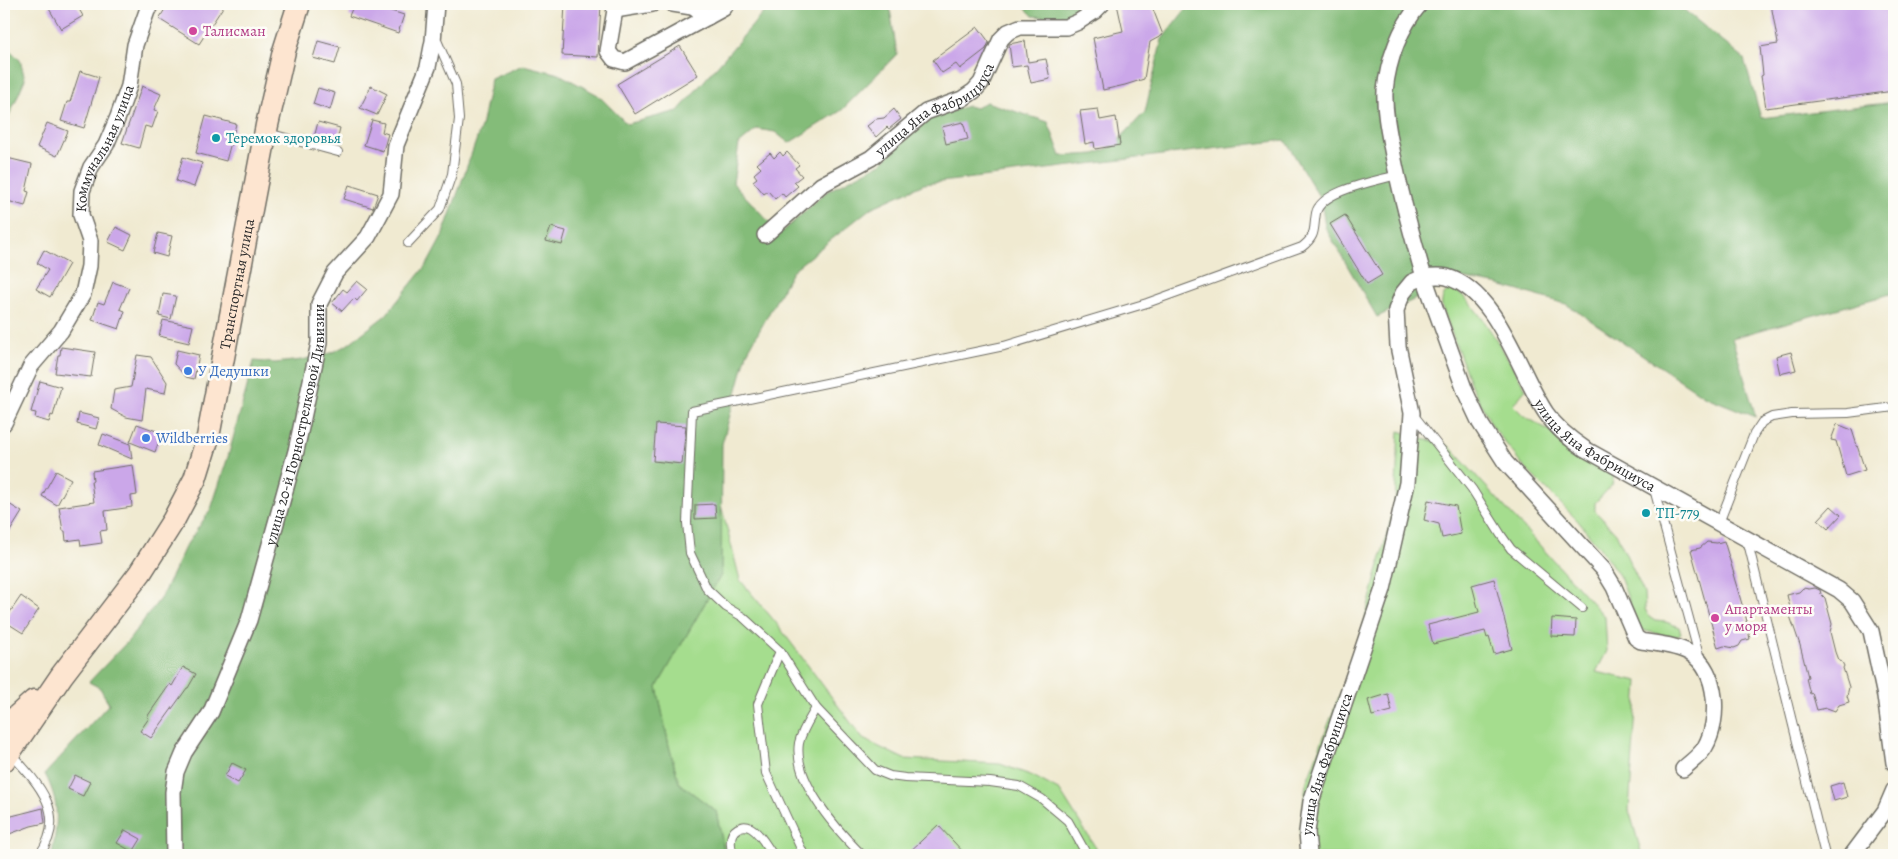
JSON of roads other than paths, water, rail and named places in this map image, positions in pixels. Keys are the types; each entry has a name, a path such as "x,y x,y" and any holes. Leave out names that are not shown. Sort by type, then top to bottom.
{"main road":[{"name":"Транспортная улица","path":"6,756 62,675 140,573 173,521 195,479 208,437 266,132 284,50 300,4"},
{"name":"Транспортная улица","path":"4,728 62,675"}],"street":[{"name":"Коммунальная улица","path":"4,422 31,366 61,331 83,294 89,266 90,241 81,215 82,191 91,167 106,144 118,117 129,86 135,45 151,4"},
{"name":"улица 20-й Горнострелковой Дивизии","path":"174,855 173,792 176,772 184,753 211,712 249,620 298,442 319,343 319,304 335,273 368,237 391,194 396,146 428,67 434,34 436,4"},
{"path":"652,4 614,7 608,51 614,59 625,62 724,8 726,4"},
{"path":"673,4 692,7 708,17"},
{"name":"улица Яна Фабрициуса","path":"765,235 821,185 871,158 909,124 926,112 962,99 974,91 981,83 1001,39 1008,32 1020,27 1066,27 1078,22 1102,4"},
{"path":"1420,4 1405,25 1396,44 1388,72 1385,92 1386,112 1397,175 1408,224 1424,277 1465,391 1480,423 1505,462 1603,570 1614,587 1633,635 1641,641 1683,650 1692,655 1701,664 1712,688 1716,712 1713,731 1704,750 1683,769"},
{"name":"улица Яна Фабрициуса","path":"1309,855 1307,832 1311,802 1382,589 1407,483 1412,413 1398,346 1396,310 1403,293 1412,282 1424,277 1446,276 1464,284 1479,298 1495,318 1546,413 1564,435 1585,450 1839,590 1852,601 1871,631 1890,695 1894,763"},
{"path":"1852,855 1885,811 1894,790"}],"lane":[{"path":"408,243 440,209 452,174 459,119 456,84 434,34"},
{"path":"266,132 338,152"},
{"path":"1087,855 1068,821 1042,798 1019,786 990,782 890,776 875,770 816,708 780,651 743,617 726,607 707,589 690,553 687,523 692,411 1004,346 1147,303 1302,247 1310,241 1315,232 1316,212 1332,194 1397,175"},
{"path":"1719,524 1754,434 1762,422 1772,417 1792,414 1848,413 1894,407"},
{"path":"1412,413 1472,489 1512,549 1582,608"},
{"path":"1653,487 1701,664"},
{"path":"1747,539 1824,855"},
{"path":"780,651 758,704 765,765 766,773 804,855"},
{"path":"816,708 802,731 799,745 804,777 828,817 862,855"},
{"path":"6,756 38,784 48,801 51,819 48,844 40,855"},
{"path":"734,855 731,839 733,832 745,826 751,828 758,835 773,855"}],"place":[{"name":"Талисман","path":"193,31"},
{"name":"Теремок здоровья","path":"216,138"},
{"name":"У Дедушки","path":"188,371"},
{"name":"Wildberries","path":"146,438"},
{"name":"ТП-779","path":"1646,513"},
{"name":"Апартаменты у моря","path":"1715,618"}]}
